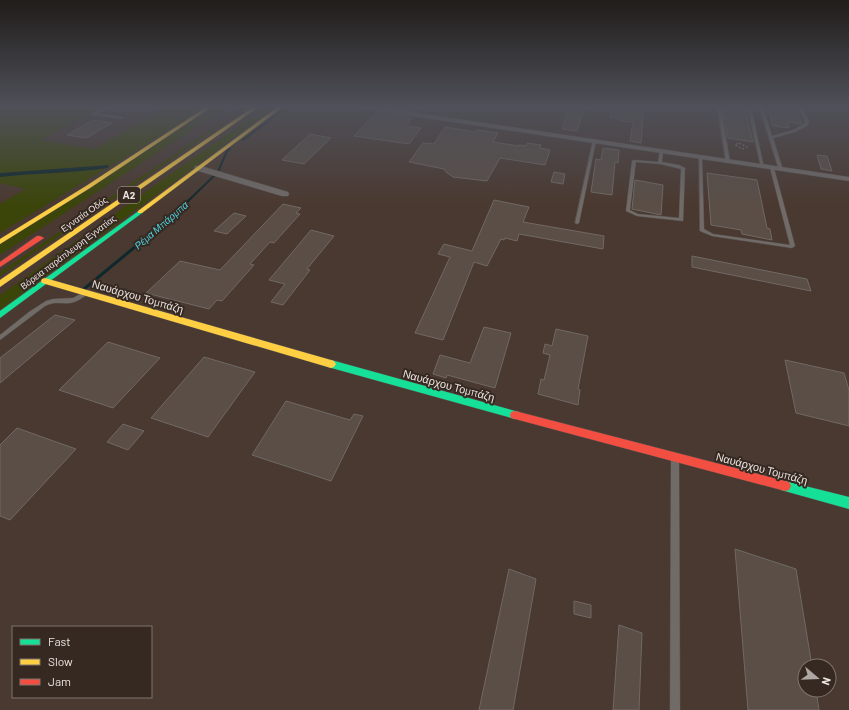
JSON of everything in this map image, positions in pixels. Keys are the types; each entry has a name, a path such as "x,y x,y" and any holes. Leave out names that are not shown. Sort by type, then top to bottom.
{"main road":[{"path":"0,242 160,139"},
{"name":"Εγνατία Οδός","path":"0,284 210,139"},
{"name":"Βόρεια παράπλευρη Εγνατίας","path":"0,315 237,139"},
{"name":"Εγνατία Οδός","path":"0,265 46,234"},
{"name":"Ναυάρχου Τομπάζη","path":"45,281 306,358 849,503"}],"street":[{"path":"581,139 849,179"},
{"path":"198,168 285,194"}],"lane":[{"path":"724,139 728,162"},
{"path":"757,139 763,167"},
{"path":"772,139 782,170"},
{"path":"577,222 594,141"},
{"path":"660,163 661,151"},
{"path":"700,157 702,230 712,235 792,247 793,246 772,168"},
{"path":"634,161 660,163 683,168 681,220 637,215 628,211 634,161"},
{"path":"0,338 45,304 57,300 70,302 78,299 86,293"},
{"path":"675,457 675,710"}],"path":[{"path":"739,143 747,147 742,148 737,147 735,144 739,143"}],"shaded area":[{"path":"0,139 849,139 849,710 0,710"}],"green space":[{"path":"0,139 43,139 41,140 95,149 112,139 154,139 0,233 0,204 25,189 0,183"},
{"path":"164,139 178,139 0,255 0,243"},
{"path":"197,139 201,139 0,276 0,272"},
{"path":"220,139 232,139 0,310 0,295"}],"water":[{"path":"109,165 108,168 94,170 0,177 0,173"}],"building":[{"path":"304,139 330,139 304,164 282,160"},
{"path":"376,139 413,139 409,144"},
{"path":"437,139 495,139 493,142 519,146 526,146 527,143 541,145 540,148 550,150 545,165 500,158 487,181 453,177 444,169 409,162 423,143 434,144"},
{"path":"630,139 641,139 641,143 630,141"},
{"path":"735,139 752,139 753,142"},
{"path":"603,148 619,150 618,163 615,162 612,195 591,192 596,159 601,160"},
{"path":"817,155 827,156 832,171 821,169"},
{"path":"554,172 565,174 563,184 551,182"},
{"path":"707,173 757,180 767,228 770,229 772,240 742,234 741,230 711,225"},
{"path":"635,180 663,185 661,215 632,209"},
{"path":"494,200 529,207 523,222 604,236 603,249 519,234 517,241 505,238 504,240 501,239 487,266 474,262 443,340 415,333 450,257 438,254 444,244 472,251"},
{"path":"283,204 301,208 296,213 300,214 274,243 270,242 250,264 254,265 222,301 217,300 209,309 146,293 180,261 220,270"},
{"path":"234,213 246,216 227,234 214,231"},
{"path":"311,230 334,236 307,269 310,270 283,305 271,302 285,284 269,280"},
{"path":"692,256 807,279 811,291 692,267"},
{"path":"55,315 75,320 0,383 0,358"},
{"path":"484,327 511,333 495,388 447,375 446,378 433,374 440,355 470,363"},
{"path":"556,329 588,336 578,389 580,390 578,405 538,394 541,379 544,380 550,355 543,353 545,344 552,346"},
{"path":"108,342 160,358 113,408 59,390"},
{"path":"204,357 255,372 208,437 151,418"},
{"path":"785,360 844,373 849,390 849,426 796,413"},
{"path":"286,401 350,420 354,414 363,416 331,481 252,455"},
{"path":"123,424 144,431 128,450 107,442"},
{"path":"17,428 76,449 10,520 0,516 0,445"},
{"path":"735,549 796,569 811,658 797,658 797,698 817,698 819,710 748,710"},
{"path":"509,569 536,579 513,710 479,710"},
{"path":"574,601 591,605 591,618 574,614"},
{"path":"619,625 642,633 639,710 613,710"}],"waterway":[{"name":"Ρέμα Μπάρμπα","path":"187,202 218,172 227,151 230,149"},
{"name":"Ρέμα Μπάρμπα","path":"84,289 170,218 188,201"}],"traffic: fast":[{"path":"0,315 140,212"},
{"path":"331,364 515,415"},
{"path":"785,486 849,503"}],"traffic: slow":[{"path":"0,242 161,139"},
{"path":"0,284 210,139"},
{"path":"140,212 238,139"},
{"path":"45,281 331,364"}],"traffic: jam":[{"path":"0,265 40,238"},
{"path":"515,415 785,486"}]}
